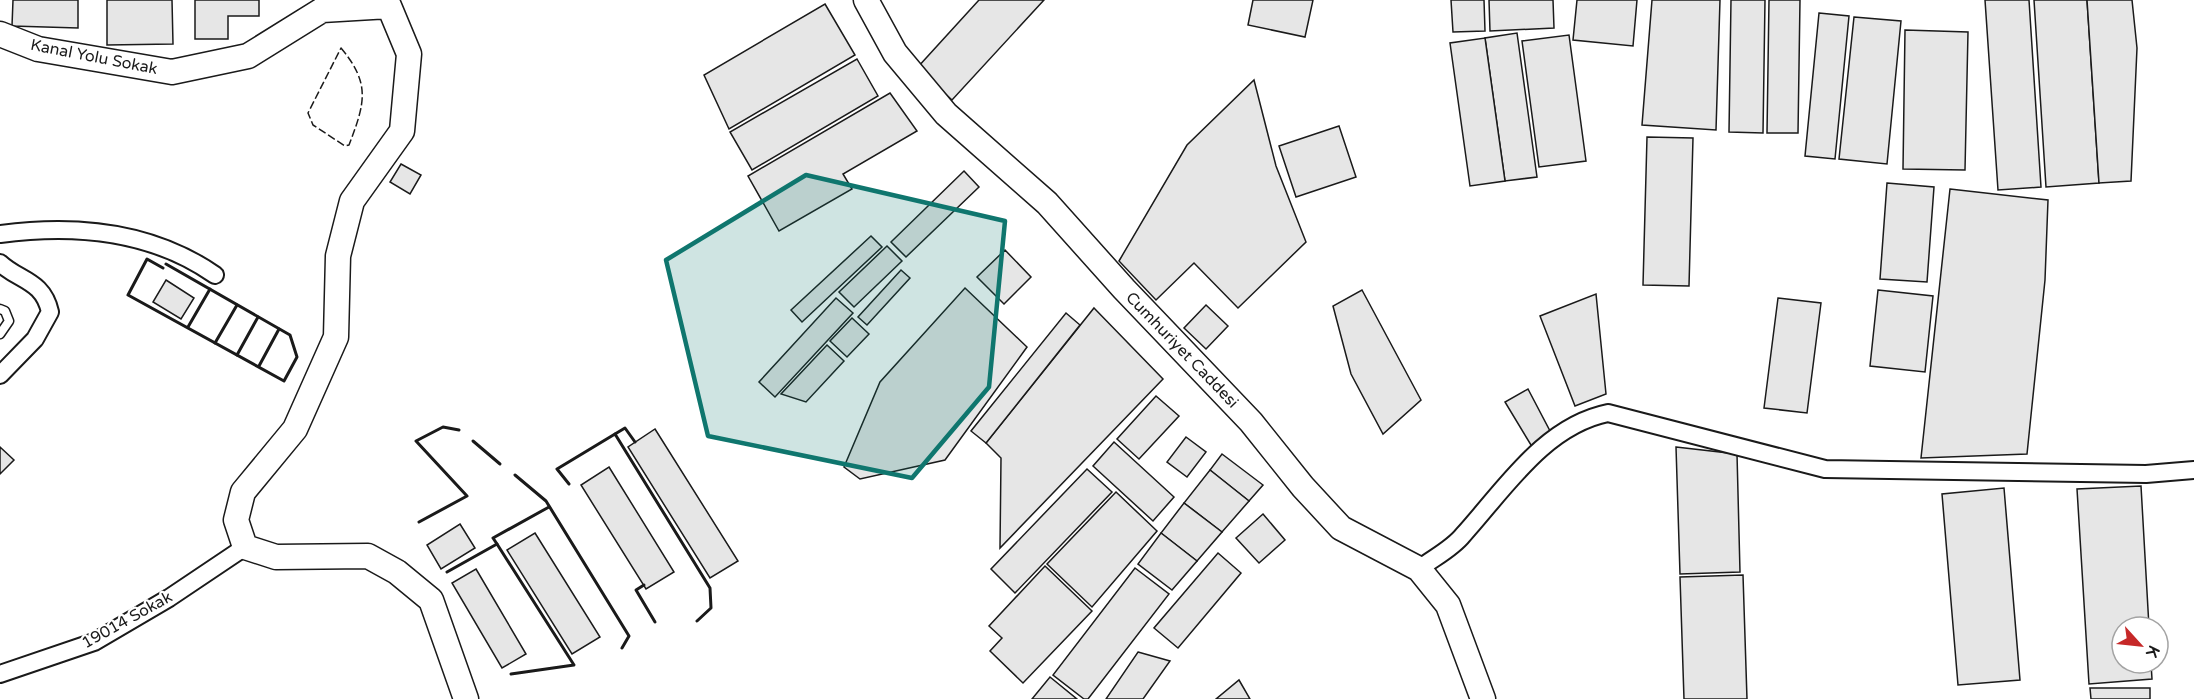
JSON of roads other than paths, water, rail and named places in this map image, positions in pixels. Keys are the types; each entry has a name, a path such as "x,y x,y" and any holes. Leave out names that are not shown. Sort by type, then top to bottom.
{"street":[{"name":"Cumhuriyet Caddesi","path":"866,0 895,53 945,114 1047,203 1124,289 1251,422 1303,487 1341,528 1419,569 1448,605 1483,699"},
{"name":"Kanal Yolu Sokak","path":"0,34 38,49 172,72 248,56 322,10 389,6 409,54 402,131 352,201 339,256 336,337 295,429 243,492 236,520 245,547"},
{"path":"0,234 27,230 83,230 139,239 189,257 214,275"},
{"path":"0,263 39,290 47,301 50,312 35,339 0,375"},
{"path":"1419,569 1462,538 1509,480 1563,432 1586,418 1608,413 1825,469 2146,474 2194,470"},
{"path":"245,547 276,557 368,556 397,572 431,600 466,699"},
{"name":"19014 Sokak","path":"0,674 94,642 169,598 245,547"}],"lane":[{"path":"0,309 5,311 9,321 0,334"}]}
